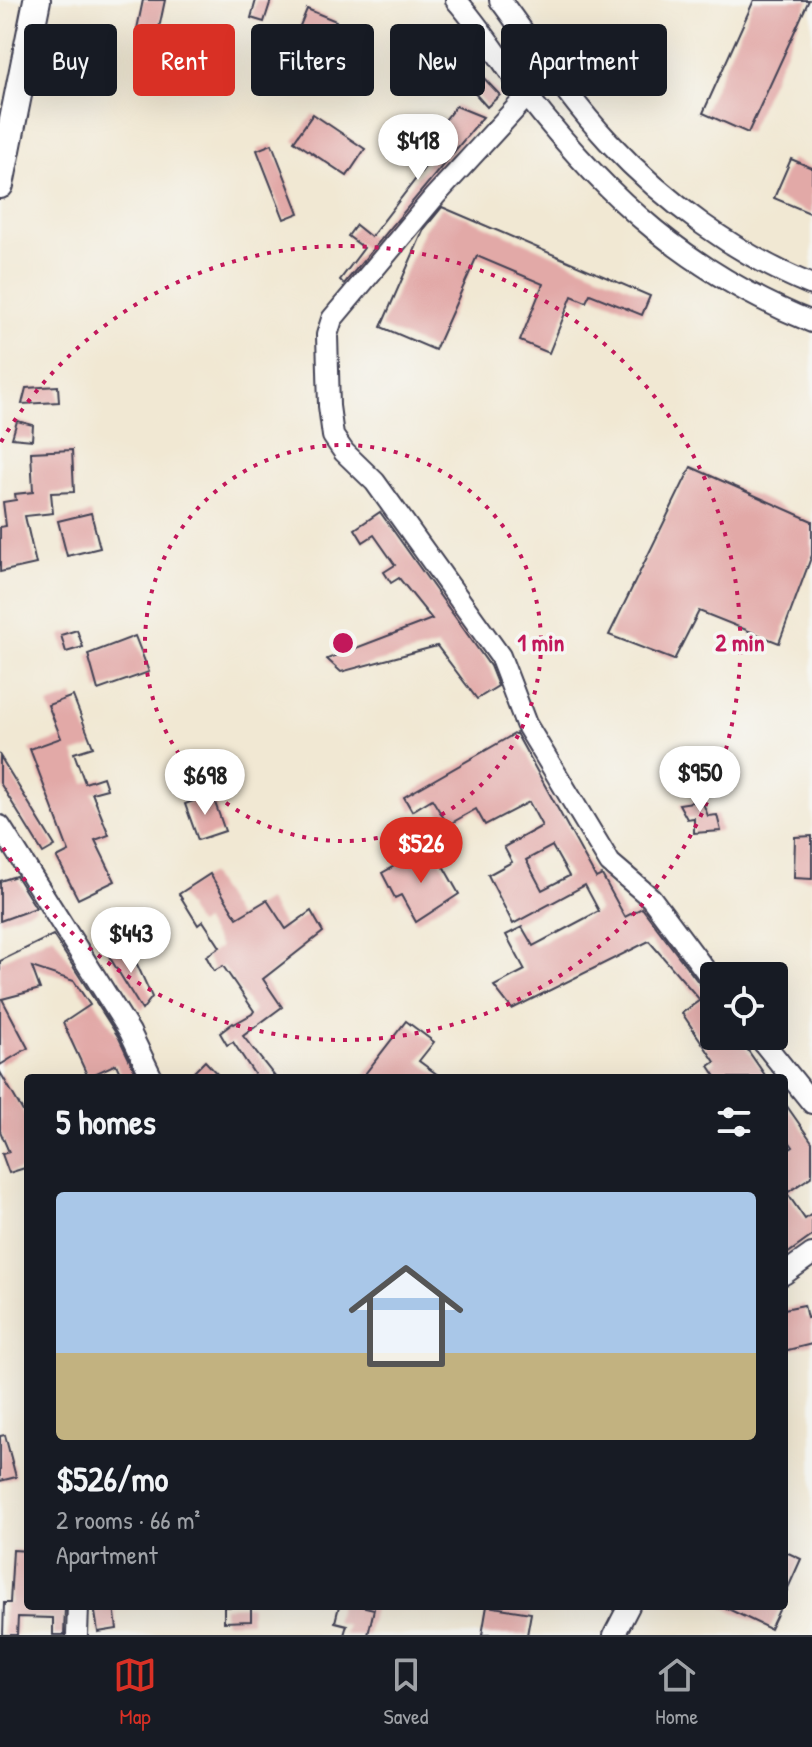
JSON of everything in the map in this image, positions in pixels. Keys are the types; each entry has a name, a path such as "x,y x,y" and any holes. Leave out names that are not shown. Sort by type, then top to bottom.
{"main road":[{"path":"0,185 37,0"}],"street":[{"path":"456,0 501,61"},
{"path":"500,0 607,140 664,196 727,241 812,285"},
{"path":"700,963 651,898 610,863 526,724 500,656 375,482 344,452 333,436 327,335 332,319 435,196 527,96 581,163 642,223 709,271 778,309 812,322"},
{"path":"581,163 607,140"},
{"path":"0,826 130,1032 150,1074"},
{"path":"769,1050 812,1103"},
{"path":"788,1271 812,1254"},
{"path":"77,1635 78,1610"},
{"path":"614,1635 627,1610"}],"building":[{"path":"143,0 165,0 160,24 138,24"},
{"path":"256,0 271,0 264,22 251,18"},
{"path":"754,0 809,0 748,133 703,113"},
{"path":"307,9 336,21 335,24 301,24"},
{"path":"485,79 500,95 487,107 477,96 485,96"},
{"path":"456,106 483,117 344,284 340,280 364,248 348,236 356,225 371,237 448,137 438,129"},
{"path":"313,114 365,149 347,176 294,141"},
{"path":"272,144 299,213 284,219 257,150"},
{"path":"791,159 812,168 812,214 774,198"},
{"path":"442,207 650,296 642,315 590,294 586,302 572,296 549,353 520,341 543,284 477,256 435,350 381,327 424,229"},
{"path":"58,386 59,402 22,404 26,388"},
{"path":"17,421 33,425 32,440 12,438"},
{"path":"72,450 74,492 51,493 53,513 25,516 36,564 0,572 0,527 6,526 3,502 16,500 15,494 33,492 31,452"},
{"path":"691,467 812,521 812,555 779,643 699,611 674,660 609,635"},
{"path":"380,512 490,666 498,686 477,699 437,646 341,672 327,659 432,619 399,578 391,583 384,572 395,565 374,535 363,542 355,529"},
{"path":"91,513 100,548 67,556 58,521"},
{"path":"77,630 83,647 66,652 61,635"},
{"path":"135,636 149,672 98,690 88,654"},
{"path":"73,696 93,747 74,753 85,783 103,777 107,789 92,793 109,835 95,840 115,881 78,899 57,858 69,852 30,749 61,738 48,705"},
{"path":"516,733 596,878 602,875 625,917 642,908 700,985 700,1000 649,941 512,1009 494,986 525,970 506,935 522,927 533,946 599,911 585,885 513,924 488,875 512,862 504,847 542,826 529,802 485,825 476,809 448,825 432,799 412,811 404,797","holes":["552,846 569,876 542,890 526,860"]},
{"path":"0,756 55,846 43,853 0,783"},
{"path":"692,780 708,816 717,815 721,831 694,833 694,818 687,819 679,804 693,802"},
{"path":"212,794 225,831 198,840 185,804"},
{"path":"812,836 812,879 794,878 795,837"},
{"path":"416,854 423,867 438,857 459,894 416,922 401,895 395,898 382,873"},
{"path":"210,874 237,918 267,900 286,929 311,911 323,932 263,979 282,1007 243,1036 273,1074 254,1074 233,1042 227,1045 220,1033 254,1011 223,966 214,971 206,956 220,947 203,921 198,925 179,894"},
{"path":"16,876 36,908 0,921 0,881"},
{"path":"53,935 119,1038 136,1074 120,1074 116,1064 94,1074 87,1074 63,1023 90,1005 74,981 32,967 40,989 2,999 28,1048 0,1065 0,961"},
{"path":"123,946 135,960 152,997 142,1010 107,953"},
{"path":"700,1000 700,1040 682,1013"},
{"path":"406,1021 434,1042 419,1061 437,1074 365,1074"},
{"path":"707,1050 748,1050 764,1074 714,1074 709,1066 715,1062"},
{"path":"205,1061 217,1074 192,1074"},
{"path":"0,1072 24,1113 24,1168 9,1173 2,1154 9,1152 0,1131"},
{"path":"788,1108 812,1142 812,1176 788,1192 788,1150 793,1147 788,1140"},
{"path":"788,1194 805,1219 812,1214 812,1236 788,1253"},
{"path":"804,1305 807,1318 812,1317 812,1344 788,1350 788,1308"},
{"path":"5,1435 16,1477 0,1481 0,1436"},
{"path":"13,1550 24,1551 24,1610 65,1610 64,1635 53,1635 53,1618 18,1617 17,1635 3,1635 4,1603 10,1603"},
{"path":"788,1553 801,1559 788,1588"},
{"path":"95,1610 115,1610 117,1629 98,1632"},
{"path":"224,1610 251,1610 251,1621 224,1622"},
{"path":"338,1610 374,1610 368,1635 344,1635 347,1625 335,1622"},
{"path":"486,1610 531,1613 527,1635 482,1635"},
{"path":"730,1610 779,1610 770,1629"}]}
